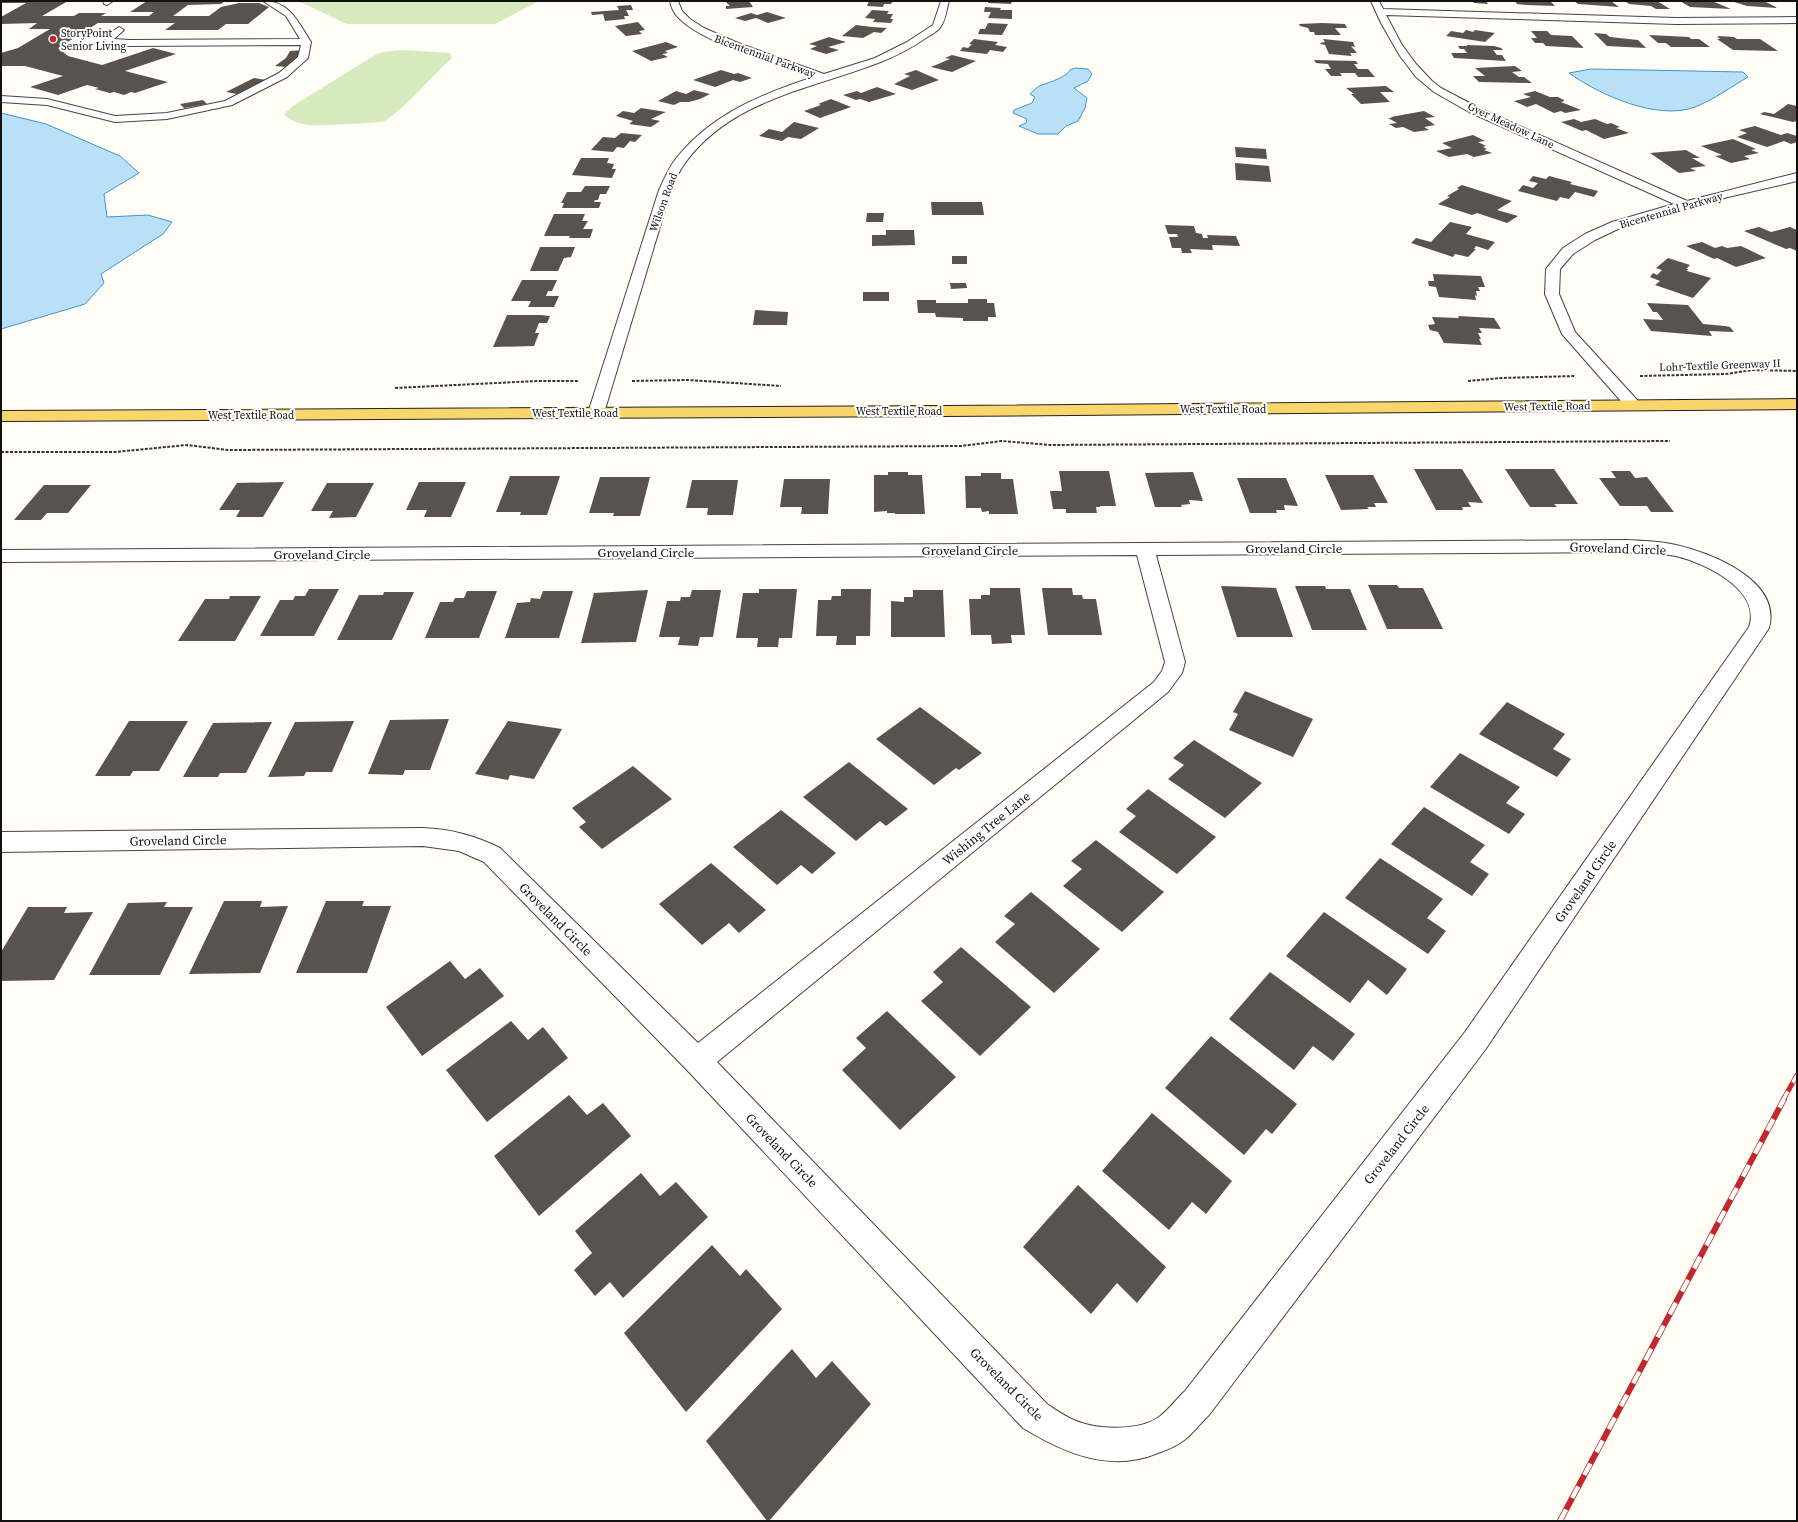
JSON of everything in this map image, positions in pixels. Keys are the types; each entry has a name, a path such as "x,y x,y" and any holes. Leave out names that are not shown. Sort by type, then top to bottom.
{"main road":[{"name":"West Textile Road","path":"1,416 1797,404"}],"street":[{"path":"1,99 47,102 115,119 167,116 228,103 282,75 303,58 306,42 289,14 267,1"},
{"name":"Bicentennial Parkway","path":"674,1 676,10 683,18 703,32 720,40 823,78"},
{"name":"Wilson Road","path":"596,413 665,190 676,167 694,143 706,132 745,107 823,78 884,58 914,44 936,26 945,1"},
{"name":"Gyer Meadow Lane","path":"1374,1 1386,25 1408,60 1428,83 1445,94 1486,114 1686,204"},
{"path":"1380,12 1676,22 1797,20"},
{"path":"118,30 109,37 110,41 306,42"},
{"name":"Bicentennial Parkway","path":"1633,405 1569,334 1552,294 1553,270 1568,251 1590,237 1616,225 1686,204 1797,177"},
{"name":"Groveland Circle","path":"1,556 1619,546 1664,548 1700,558 1731,574 1753,593 1760,606 1762,617 1759,628 1475,1041 1197,1403 1171,1430 1146,1443 1110,1444 1081,1440 1056,1429 1035,1416 697,1061 492,855 466,842 443,838 423,837 1,842"},
{"name":"Wishing Tree Lane","path":"697,1061 1162,687 1172,673 1175,662 1145,549"}],"path":[{"name":"Lohr-Textile Greenway II","path":"1644,376 1726,374 1752,370 1797,371"},
{"path":"1,452 115,452 187,445 228,450 941,446 975,445 1002,441 1050,445 1670,441"}],"green space":[{"path":"298,1 539,1 495,24 347,24"},
{"path":"402,50 450,53 452,58 403,107 385,121 372,123 308,125 295,122 284,114 293,106 375,55 383,52"}],"water":[{"path":"1075,68 1088,69 1092,74 1088,81 1074,88 1087,98 1085,108 1078,121 1066,126 1058,134 1038,134 1019,126 1026,123 1027,119 1013,113 1014,110 1032,103 1035,97 1030,94 1037,87 1062,77 1070,70"},
{"path":"1591,69 1743,72 1748,77 1695,107 1664,111 1629,104 1596,90 1569,73"},
{"path":"1,113 46,124 120,156 139,173 104,194 107,217 148,215 172,222 163,234 101,274 104,283 85,304 1,329"}],"building":[{"name":"StoryPoint Senior Living","path":"1,1 68,1 42,16 74,16 79,13 106,13 101,16 149,16 154,12 130,12 147,1 225,1 221,4 188,5 173,16 209,16 221,7 239,3 259,3 269,7 248,24 226,24 218,30 165,30 175,23 98,23 58,48 68,56 102,65 153,48 176,54 125,71 168,82 124,95 95,89 99,88 87,85 58,95 30,87 63,76 25,66 1,66 1,53 18,48 50,29 29,29 37,23 1,24 1,17 26,3 1,3"},
{"path":"725,1 749,1 753,7 726,9 726,6 730,6"},
{"path":"869,1 893,1 891,4 884,4 883,7 867,6"},
{"path":"988,1 1012,1 1011,4 988,3"},
{"path":"1472,1 1486,1 1488,4 1474,3"},
{"path":"1515,1 1551,2 1555,6 1517,4"},
{"path":"1574,1 1611,1 1619,7 1578,4"},
{"path":"1625,1 1657,1 1670,9 1656,9 1651,6 1629,4"},
{"path":"1680,1 1712,1 1731,9 1690,7"},
{"path":"1731,1 1764,1 1778,8 1747,6"},
{"path":"631,5 633,10 626,10 629,16 624,16 625,19 605,21 603,14 592,15 591,12 619,10 617,6"},
{"path":"985,7 1001,8 1000,10 1012,10 1012,19 988,18 991,12 984,12"},
{"path":"872,10 889,11 887,14 893,14 890,19 893,19 891,23 873,22 875,19 865,18"},
{"path":"767,12 786,18 768,23 756,18 745,21 735,18 751,13 757,15"},
{"path":"638,22 645,30 639,31 642,34 626,36 615,26"},
{"path":"988,23 1008,24 1002,35 978,34 980,29 985,29"},
{"path":"1299,24 1345,24 1347,28 1335,28 1341,35 1315,35 1314,32 1310,32 1308,28 1300,26"},
{"path":"856,25 887,28 881,33 874,32 863,38 842,36"},
{"path":"1466,30 1473,32 1475,30 1495,33 1485,42 1446,36 1451,31 1463,33"},
{"path":"1531,31 1547,31 1551,35 1572,36 1584,48 1546,46 1543,43 1535,43 1531,38 1537,38"},
{"path":"1594,33 1606,34 1610,37 1638,40 1646,48 1607,46"},
{"path":"1649,35 1689,37 1691,39 1699,39 1710,47 1671,47 1666,43 1658,43"},
{"path":"1717,36 1734,37 1737,39 1760,39 1778,51 1733,50 1717,39 1720,39"},
{"path":"829,37 846,42 828,47 839,50 826,54 810,49 817,46 809,44"},
{"path":"974,39 998,42 995,45 1007,47 1003,52 990,50 987,54 960,51 963,47 968,48 972,44 969,44"},
{"path":"1323,39 1353,42 1355,47 1351,46 1357,53 1350,53 1352,56 1329,54 1325,45 1320,43 1325,42"},
{"path":"666,42 678,47 665,51 668,53 662,54 668,57 651,61 632,51"},
{"path":"1458,46 1494,46 1501,48 1503,50 1493,50 1497,55 1502,55 1506,61 1454,58 1451,53 1467,53 1464,49 1460,49"},
{"path":"304,50 299,57 287,67 275,66 286,58 290,51"},
{"path":"952,55 976,61 952,72 931,67 950,59 945,58"},
{"path":"1314,60 1356,61 1358,64 1354,64 1358,69 1368,69 1375,77 1358,77 1355,73 1340,73 1342,76 1331,76 1325,69 1331,69 1328,64 1316,63"},
{"path":"1515,66 1522,71 1512,72 1519,77 1524,77 1532,83 1479,82 1473,76 1485,76 1475,68"},
{"path":"721,70 734,74 738,73 752,78 740,82 733,80 715,87 693,80"},
{"path":"916,70 939,80 912,90 894,84 910,76 904,74"},
{"path":"254,78 266,80 237,94 226,92"},
{"path":"1386,86 1394,92 1380,92 1390,102 1361,104 1351,94 1354,94 1346,88"},
{"path":"877,87 896,94 869,102 860,99 856,100 843,95 857,91 861,93"},
{"path":"694,90 710,94 700,99 689,102 680,102 674,105 658,101 676,91 686,94"},
{"path":"1535,91 1550,97 1558,97 1564,100 1561,102 1581,110 1565,113 1561,111 1554,113 1536,104 1527,107 1514,101 1531,97 1523,94"},
{"path":"831,99 851,107 820,118 804,111 821,105 818,104"},
{"path":"203,100 207,104 184,108 180,104"},
{"path":"1788,104 1797,106 1797,121 1793,122 1760,114 1764,112 1774,114"},
{"path":"641,108 666,112 651,119 660,121 651,127 629,124 633,121 616,116 623,111 634,113"},
{"path":"1424,111 1435,117 1425,118 1435,125 1424,127 1429,130 1414,132 1403,127 1396,128 1389,124 1397,123 1388,118"},
{"path":"1574,119 1581,122 1595,119 1607,124 1611,123 1620,127 1616,128 1629,133 1604,139 1586,130 1582,131 1561,122"},
{"path":"794,122 819,128 801,139 788,137 782,141 759,136 769,129 782,132"},
{"path":"1755,126 1781,135 1787,133 1797,136 1797,142 1791,144 1784,141 1767,147 1737,137 1747,133 1739,130"},
{"path":"621,133 642,135 635,142 630,141 624,148 617,147 613,152 591,150 603,137 615,138"},
{"path":"1473,135 1485,141 1478,142 1486,146 1483,147 1487,149 1484,150 1492,153 1474,157 1467,154 1449,157 1436,151 1452,148 1442,143"},
{"path":"1733,139 1756,149 1751,150 1759,153 1744,156 1750,159 1731,163 1715,156 1722,155 1701,146"},
{"path":"1235,147 1266,149 1267,159 1236,157"},
{"path":"1686,150 1700,158 1692,158 1706,166 1690,168 1696,171 1679,173 1650,153"},
{"path":"581,158 609,158 607,163 614,164 612,169 616,169 612,178 572,175"},
{"path":"1235,163 1269,166 1271,182 1236,180"},
{"path":"1533,176 1546,179 1549,176 1572,182 1570,184 1598,191 1594,197 1575,192 1569,199 1560,197 1557,201 1518,191 1523,185 1533,188 1538,183 1529,181"},
{"path":"1462,185 1512,201 1497,210 1518,216 1507,223 1477,213 1472,215 1438,204 1450,197 1447,196 1459,189 1457,188"},
{"path":"585,186 610,186 606,194 600,194 598,200 595,200 594,202 601,202 599,208 562,208 564,203 561,203 567,192 581,192"},
{"path":"931,202 982,202 984,215 932,215"},
{"path":"867,213 884,213 883,222 866,222"},
{"path":"554,214 585,214 582,221 588,221 583,229 593,229 590,238 544,236"},
{"path":"1450,222 1472,227 1466,234 1495,242 1488,250 1476,246 1474,249 1476,249 1468,257 1455,254 1453,257 1411,243 1416,238 1431,242"},
{"path":"1165,225 1194,226 1196,233 1202,234 1203,238 1208,238 1207,235 1236,236 1240,246 1212,245 1213,250 1190,249 1192,253 1182,253 1181,248 1172,248 1169,237 1178,237 1177,234 1168,234"},
{"path":"1759,227 1771,232 1790,227 1797,230 1797,251 1790,248 1786,249 1744,231"},
{"path":"886,230 914,230 915,245 872,246 872,235 886,235"},
{"path":"1702,242 1715,248 1722,246 1727,248 1741,246 1766,258 1736,267 1686,246"},
{"path":"540,247 575,247 571,257 564,258 558,271 530,271"},
{"path":"952,256 967,256 967,264 952,264"},
{"path":"1668,258 1690,265 1686,269 1688,269 1687,271 1711,278 1693,298 1655,285 1660,281 1650,277 1653,273 1657,275 1662,270 1656,268"},
{"path":"1433,274 1481,276 1485,287 1478,287 1480,291 1476,291 1476,300 1439,297 1436,287 1429,286 1428,281 1434,281"},
{"path":"522,280 557,280 552,291 548,291 546,296 559,296 554,307 528,307 531,301 511,301"},
{"path":"950,283 966,283 967,288 951,289"},
{"path":"863,292 889,292 889,301 863,301"},
{"path":"968,299 987,299 987,303 994,303 996,317 988,317 988,321 963,321 963,318 936,317 935,313 918,313 917,300 936,300 936,303 968,303"},
{"path":"1647,303 1688,305 1703,324 1730,327 1734,332 1709,331 1712,336 1651,331 1643,319 1663,320 1657,312 1653,312"},
{"path":"755,310 788,312 787,325 753,325"},
{"path":"507,315 550,316 547,323 539,323 535,333 539,333 534,346 493,347"},
{"path":"1458,316 1494,318 1501,329 1479,328 1482,333 1478,333 1482,345 1444,343 1438,332 1430,330 1428,325 1435,324 1432,317 1459,318"},
{"path":"1414,469 1462,469 1483,503 1468,502 1471,507 1462,507 1463,510 1436,510"},
{"path":"1505,469 1554,469 1578,504 1554,504 1557,507 1530,507"},
{"path":"1059,471 1109,471 1116,506 1096,507 1097,513 1066,513 1066,509 1053,509 1050,491 1062,491"},
{"path":"1611,471 1630,471 1635,478 1647,477 1674,512 1651,512 1647,506 1620,506 1599,478 1616,478"},
{"path":"888,472 908,472 908,475 922,475 925,514 895,514 887,513 887,511 874,512 874,475 888,475"},
{"path":"1193,472 1203,501 1189,500 1190,504 1181,505 1182,507 1155,507 1145,473"},
{"path":"981,473 1001,473 1001,479 1013,479 1018,514 989,514 989,511 982,512 981,508 966,508 965,476 981,476"},
{"path":"1325,475 1373,475 1388,503 1374,503 1376,507 1367,507 1369,509 1341,510"},
{"path":"510,476 560,476 547,515 520,515 521,512 496,512"},
{"path":"600,477 650,477 640,516 613,516 614,513 589,513"},
{"path":"1237,478 1286,478 1298,506 1284,505 1285,510 1276,510 1277,513 1250,513"},
{"path":"784,479 830,479 828,514 801,514 802,507 780,507"},
{"path":"692,480 738,480 733,515 707,515 708,508 686,508"},
{"path":"284,482 263,517 236,517 240,510 219,510 237,483"},
{"path":"419,482 466,482 451,517 424,517 427,510 406,510"},
{"path":"327,483 374,483 356,517 329,518 333,511 311,511"},
{"path":"44,485 91,485 68,513 47,513 41,520 14,520"},
{"path":"1368,585 1397,585 1399,588 1423,588 1443,629 1387,629"},
{"path":"1221,586 1276,588 1293,637 1237,637"},
{"path":"1295,586 1325,586 1326,589 1350,589 1367,630 1312,630"},
{"path":"990,588 1020,588 1025,635 1011,635 1012,643 992,644 991,635 971,635 969,599 981,599 981,595 990,595"},
{"path":"1042,588 1072,588 1073,595 1082,595 1083,599 1096,599 1102,635 1048,635"},
{"path":"309,589 339,589 314,636 260,636 280,600 293,600 295,596 305,596"},
{"path":"759,589 797,589 792,638 779,638 778,647 757,647 758,638 736,638 743,593 759,593"},
{"path":"841,589 871,589 870,636 856,636 856,645 836,645 837,636 816,636 818,600 831,600 832,596 841,596"},
{"path":"648,590 636,642 581,643 594,593"},
{"path":"692,590 721,590 713,637 700,637 698,646 678,645 680,637 659,637 667,601 680,601 681,597 690,597"},
{"path":"913,590 943,590 945,637 891,637 891,601 904,602 904,597 913,597"},
{"path":"467,591 497,591 479,638 425,638 440,602 453,602 455,598 464,598"},
{"path":"543,591 573,591 559,638 505,638 517,603 530,602 531,598 540,599"},
{"path":"384,592 414,592 392,640 337,640 359,595 383,595"},
{"path":"230,596 261,596 235,641 178,641 205,599 229,599"},
{"path":"1245,691 1313,719 1293,757 1229,730 1238,714 1233,712"},
{"path":"1507,702 1565,734 1553,749 1571,759 1557,777 1479,734"},
{"path":"920,707 982,753 959,770 956,768 934,785 876,739"},
{"path":"449,719 430,770 405,770 403,775 368,774 390,720"},
{"path":"129,721 188,721 159,771 133,771 130,776 95,776"},
{"path":"354,721 332,772 306,772 304,776 268,777 295,722"},
{"path":"508,721 562,729 534,779 510,775 508,780 475,774"},
{"path":"272,722 246,773 220,773 218,777 183,777 213,723"},
{"path":"1194,740 1262,783 1225,818 1168,779 1184,765 1173,758"},
{"path":"1460,753 1520,787 1506,803 1525,814 1509,834 1430,787"},
{"path":"849,762 908,809 886,826 880,821 856,841 803,797"},
{"path":"633,766 672,799 602,849 579,827 586,822 572,808"},
{"path":"1148,789 1216,837 1177,874 1119,832 1136,816 1126,809"},
{"path":"1424,807 1485,845 1470,862 1489,874 1472,896 1391,844"},
{"path":"781,810 836,853 812,874 801,865 777,885 733,847"},
{"path":"1096,840 1164,892 1122,932 1063,886 1082,869 1071,861"},
{"path":"1380,858 1443,899 1427,918 1446,931 1428,954 1345,898"},
{"path":"711,863 766,910 739,933 729,923 702,945 659,904"},
{"path":"1031,892 1100,949 1054,993 995,942 1015,924 1004,916"},
{"path":"224,901 262,901 260,907 288,906 260,973 189,974"},
{"path":"326,901 364,901 362,906 391,906 367,973 296,973"},
{"path":"167,902 164,907 193,907 160,975 89,975 128,903"},
{"path":"28,907 67,907 64,913 93,912 54,980 1,981 1,952"},
{"path":"1324,912 1407,969 1387,995 1368,980 1350,1003 1286,956"},
{"path":"961,947 1031,1007 980,1056 921,1001 943,982 933,972"},
{"path":"450,961 465,979 480,968 504,996 422,1056 386,1007"},
{"path":"1270,972 1355,1034 1333,1061 1313,1046 1294,1070 1229,1019"},
{"path":"887,1011 956,1077 900,1130 842,1070 866,1048 856,1038"},
{"path":"511,1021 528,1040 543,1027 568,1058 487,1122 446,1070"},
{"path":"1211,1036 1297,1104 1272,1134 1266,1129 1244,1155 1165,1088"},
{"path":"569,1095 587,1115 603,1103 631,1136 539,1216 494,1156"},
{"path":"1152,1113 1232,1181 1206,1214 1192,1202 1169,1230 1102,1171"},
{"path":"641,1173 660,1196 676,1182 708,1217 623,1298 610,1282 595,1296 574,1270 592,1253 575,1231"},
{"path":"1078,1185 1166,1267 1137,1303 1117,1283 1091,1314 1023,1247"},
{"path":"712,1245 740,1276 746,1269 782,1309 686,1412 624,1333"},
{"path":"792,1349 816,1378 832,1361 871,1404 769,1521 767,1521 706,1441"}],"railway":[{"path":"1783,1100 1797,1075"},
{"path":"1560,1521 1784,1099"}],"place":[{"name":"StoryPoint Senior Living","path":"53,39"}]}
